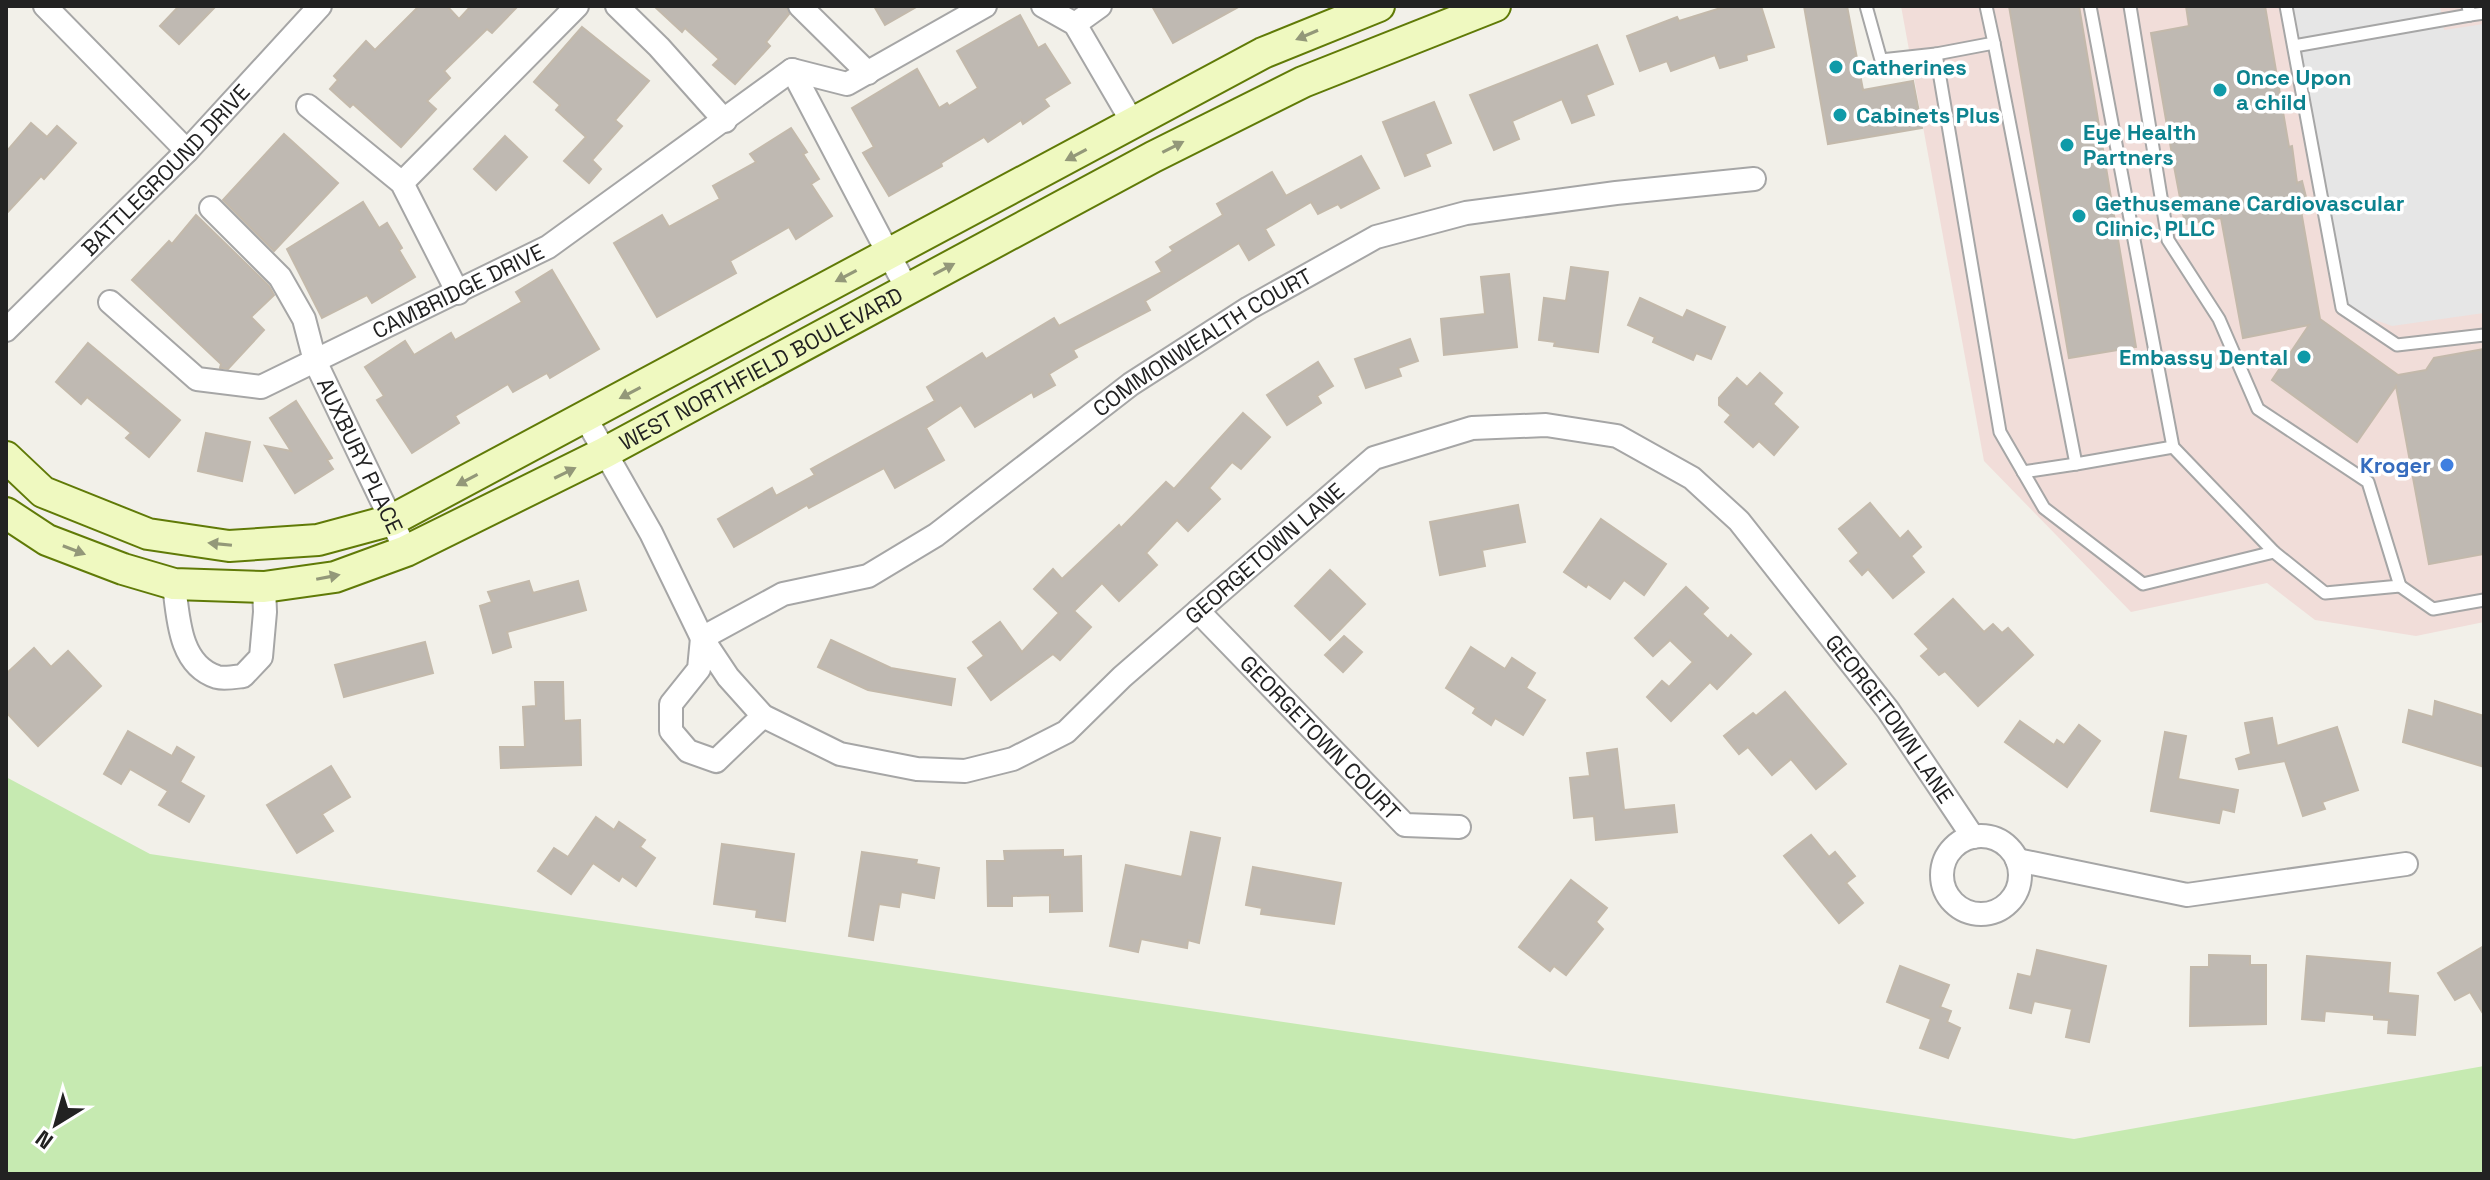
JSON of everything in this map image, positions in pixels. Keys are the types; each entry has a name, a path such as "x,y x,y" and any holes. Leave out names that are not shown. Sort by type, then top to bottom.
{"main road":[{"name":"WEST NORTHFIELD BOULEVARD","path":"6,457 43,492 148,534 229,546 318,540 392,520 888,253 1134,125 1263,53 1379,6"},
{"name":"WEST NORTHFIELD BOULEVARD","path":"6,513 47,540 123,569 174,584 264,587 335,577 406,551 604,453 1153,157 1422,19 1495,6"}],"street":[{"path":"45,6 187,151"},
{"name":"BATTLEGROUND DRIVE","path":"6,330 187,151 320,6"},
{"path":"402,183 577,6"},
{"path":"617,6 659,47 725,121"},
{"path":"800,6 868,73"},
{"path":"792,70 847,84 985,6"},
{"path":"1043,6 1075,24 1134,125"},
{"path":"1075,24 1100,6"},
{"path":"792,70 907,289"},
{"name":"CAMBRIDGE DRIVE","path":"110,302 197,379 261,387 548,247 792,70"},
{"path":"308,106 402,183 458,293"},
{"name":"COMMONWEALTH COURT","path":"702,638 783,594 868,576 936,535 1131,384 1249,308 1376,237 1466,213 1754,179"},
{"name":"AUXBURY PLACE","path":"211,208 280,277 304,319 315,361 406,551"},
{"name":"GEORGETOWN LANE","path":"585,417 651,533 702,638 728,677 763,716 840,754 917,769 965,771 1013,759 1066,732 1122,677 1374,458 1472,428 1546,425 1617,436 1692,478 1739,521 1888,710 1973,837"},
{"path":"174,584 184,643 196,664 218,677 243,676 261,657 264,587"},
{"name":"GEORGETOWN COURT","path":"1198,611 1405,825 1459,827"},
{"path":"702,638 699,669 671,704 671,731 688,751 716,761 763,716"},
{"path":"1973,837 2000,841 2017,860 2019,885 2013,897 1992,912 1967,911 1948,895 1943,883 1942,870 1953,848 1973,837"},
{"path":"2017,860 2187,895 2406,864"}],"lane":[{"path":"1866,6 1881,60 1994,43"},
{"path":"1986,6 2076,464"},
{"path":"2090,6 2173,447 2274,552 2325,593 2400,586"},
{"path":"2130,6 2168,240 2219,319 2258,409 2368,482 2400,586 2433,609 2484,600"},
{"path":"2286,6 2342,308 2397,345 2484,335"},
{"path":"2294,46 2469,11 2484,13"},
{"path":"1936,54 2000,432 2044,508 2143,584 2274,552"},
{"path":"2023,472 2173,447"}],"shaded area":[{"path":"1901,6 2484,6 2484,622 2416,636 2315,620 2267,583 2131,612 1984,461"},
{"path":"2286,6 2440,6 2444,30 2484,24 2484,313 2392,326 2342,308"}],"green space":[{"path":"6,777 150,854 2074,1139 2484,1066 2484,1174 6,1174"}],"building":[{"path":"179,6 216,6 179,44 160,26"},
{"path":"419,6 447,6 459,19 471,6 518,6 492,33 487,29 444,71 450,78 427,101 436,109 401,147 353,104 350,107 330,89 338,80 334,76 366,41 375,50"},
{"path":"654,6 786,6 789,14 766,42 770,46 735,84 713,65 719,59 685,28 682,32"},
{"path":"874,6 918,6 885,25"},
{"path":"1152,6 1240,6 1173,43"},
{"path":"1727,6 1761,6 1774,47 1746,55 1747,60 1720,68 1715,55 1671,71 1667,61 1640,71 1627,36 1677,17 1679,21"},
{"path":"1804,6 1847,6 1863,90 1913,81 1922,128 1828,144"},
{"path":"2009,6 2079,6 2136,347 2069,358"},
{"path":"2186,6 2265,6 2289,147 2292,146 2297,183 2302,181 2308,205 2300,205 2320,319 2398,375 2426,370 2434,358 2484,349 2484,554 2429,564 2396,386 2357,442 2272,380 2309,325 2243,338 2221,218 2185,224 2151,33 2189,26"},
{"path":"1020,15 1038,48 1045,44 1070,83 1044,99 1049,106 1023,124 1021,120 988,142 984,137 941,163 942,166 889,196 863,153 874,147 852,108 917,69 939,108 947,103 949,106 978,88 957,51"},
{"path":"582,27 649,81 615,120 622,126 592,160 601,169 589,183 564,161 586,137 556,110 560,105 534,82"},
{"path":"1597,45 1613,84 1586,95 1594,115 1572,123 1562,99 1512,121 1519,139 1494,150 1470,95"},
{"path":"1434,102 1451,143 1425,154 1430,166 1405,176 1383,122"},
{"path":"31,123 47,137 57,126 76,143 44,179 41,176 6,214 6,152"},
{"path":"791,128 807,152 803,154 819,179 811,184 832,216 796,239 789,227 730,261 736,273 657,317 614,243 662,215 669,227 720,199 713,186 756,162 750,154"},
{"path":"284,134 338,183 274,251 223,200"},
{"path":"505,136 527,157 496,190 474,169"},
{"path":"1361,156 1379,188 1341,208 1338,204 1318,214 1311,202 1265,229 1274,245 1249,260 1239,243 1145,301 1150,310 1073,350 1077,357 1049,374 1055,385 1034,397 1032,392 975,427 961,405 926,428 944,460 895,488 884,468 809,508 807,505 734,547 718,519 772,488 776,496 815,475 811,469 935,401 927,387 982,353 986,359 1054,318 1059,326 1162,272 1156,262 1173,251 1170,247 1223,215 1217,204 1272,172 1286,196"},
{"path":"363,202 379,228 387,223 415,277 372,303 367,295 322,318 287,249"},
{"path":"196,215 269,286 274,295 251,317 264,330 228,369 220,368 221,364 132,280 169,241 172,244"},
{"path":"1571,267 1608,272 1598,352 1554,346 1555,342 1539,340 1544,298 1566,301"},
{"path":"552,270 599,349 550,378 547,373 513,392 508,384 455,416 459,423 412,453 377,400 384,396 365,367 405,341 414,355 451,333 455,340 522,302 516,292"},
{"path":"1509,274 1517,347 1444,355 1441,319 1485,314 1481,277"},
{"path":"1640,298 1683,318 1687,310 1725,327 1711,359 1696,353 1693,360 1653,342 1655,337 1628,325"},
{"path":"1410,339 1418,361 1398,368 1401,376 1366,388 1355,359"},
{"path":"88,343 180,420 149,457 126,438 131,433 87,397 81,404 56,382"},
{"path":"1318,362 1333,386 1317,396 1321,403 1287,425 1267,395"},
{"path":"1760,373 1782,393 1773,404 1798,427 1774,455 1759,441 1753,447 1725,422 1731,415 1719,405 1719,398 1737,378 1747,387"},
{"path":"296,401 332,458 327,460 333,469 295,493 265,446 291,451 270,418"},
{"path":"1243,413 1270,437 1241,469 1232,462 1209,488 1220,499 1188,531 1177,520 1146,553 1157,565 1119,601 1102,583 1074,611 1091,627 1060,660 1053,654 991,700 968,668 984,656 973,642 1000,622 1022,652 1059,613 1034,589 1053,569 1062,579 1119,525 1121,528 1166,482 1174,489"},
{"path":"206,433 250,442 242,481 198,471"},
{"path":"1870,503 1900,539 1908,531 1921,547 1911,556 1924,572 1893,598 1868,569 1862,575 1850,561 1859,553 1839,529"},
{"path":"1518,505 1525,542 1482,550 1485,566 1440,575 1430,522"},
{"path":"1601,519 1666,564 1644,595 1624,580 1610,599 1564,572"},
{"path":"1330,570 1365,604 1330,640 1295,606"},
{"path":"529,581 533,593 578,581 586,610 507,632 511,647 493,653 480,606 492,602 488,592"},
{"path":"1686,587 1708,608 1702,614 1728,639 1731,635 1751,654 1717,689 1710,682 1671,721 1647,697 1662,681 1669,687 1693,662 1670,640 1653,656 1635,638"},
{"path":"1953,599 1984,632 1993,624 2002,633 2008,628 2033,655 1978,706 1945,671 1939,675 1921,656 1929,649 1915,634"},
{"path":"1344,636 1362,652 1343,672 1325,655"},
{"path":"831,640 891,668 955,679 951,705 868,690 818,667"},
{"path":"425,642 433,673 344,697 335,665"},
{"path":"1471,647 1505,669 1512,658 1535,673 1526,688 1545,700 1523,735 1495,718 1491,725 1473,713 1476,708 1446,688"},
{"path":"34,648 51,667 68,651 101,686 38,746 6,712 6,674"},
{"path":"535,682 563,682 564,721 580,720 581,765 501,768 500,747 525,747 523,707 536,706"},
{"path":"1785,692 1846,764 1816,789 1791,759 1772,775 1748,747 1739,754 1724,736 1753,713 1756,716"},
{"path":"2435,701 2484,716 2484,767 2403,742 2409,710 2433,717"},
{"path":"2272,718 2277,746 2337,727 2358,790 2322,802 2325,809 2303,816 2285,761 2239,769 2236,759 2251,754 2245,723"},
{"path":"2020,721 2054,745 2057,740 2064,745 2079,725 2100,741 2067,787 2005,742"},
{"path":"128,731 172,756 177,747 194,757 180,782 204,796 189,822 159,805 168,791 130,769 121,784 104,774"},
{"path":"2165,732 2186,736 2178,779 2238,790 2234,812 2222,809 2219,823 2151,811"},
{"path":"1617,749 1624,810 1674,805 1677,832 1596,840 1594,816 1574,818 1570,778 1590,776 1587,753"},
{"path":"331,766 350,797 322,814 333,831 297,853 267,805"},
{"path":"596,817 614,830 619,822 645,840 640,847 655,858 636,886 622,876 619,881 593,863 571,894 538,871 554,848 568,857"},
{"path":"1191,832 1220,838 1199,943 1188,940 1187,948 1141,939 1138,952 1110,946 1126,865 1182,877"},
{"path":"1811,835 1829,857 1835,852 1855,876 1846,883 1863,903 1839,923 1784,856"},
{"path":"722,844 794,854 785,921 756,917 757,910 714,904"},
{"path":"1063,850 1063,857 1081,856 1082,911 1050,912 1050,895 1012,896 1012,906 988,906 987,861 1005,861 1004,851"},
{"path":"862,852 917,860 916,864 939,868 934,898 901,892 899,907 879,904 873,940 849,936"},
{"path":"1253,867 1341,883 1334,924 1261,914 1262,908 1246,905"},
{"path":"1571,880 1607,908 1596,922 1603,929 1566,975 1554,966 1550,971 1519,947"},
{"path":"2484,946 2484,1015 2470,992 2455,1000 2438,973"},
{"path":"2037,950 2106,966 2089,1042 2066,1037 2072,1009 2034,1001 2031,1013 2010,1008 2018,974 2031,977"},
{"path":"2209,955 2250,956 2250,965 2266,965 2266,1024 2190,1026 2191,967 2209,967"},
{"path":"2307,956 2390,963 2388,993 2418,996 2415,1035 2388,1033 2389,1020 2374,1019 2374,1015 2325,1011 2324,1021 2302,1019"},
{"path":"1900,966 1949,985 1940,1007 1951,1011 1947,1022 1960,1028 1948,1058 1920,1048 1931,1019 1887,1002"}],"place":[{"name":"Catherines","path":"1836,67"},
{"name":"Once Upon a child","path":"2220,90"},
{"name":"Cabinets Plus","path":"1840,115"},
{"name":"Eye Health Partners","path":"2067,145"},
{"name":"Gethusemane Cardiovascular Clinic, PLLC","path":"2079,216"},
{"name":"Embassy Dental","path":"2304,357"},
{"name":"Kroger","path":"2447,465"}]}
